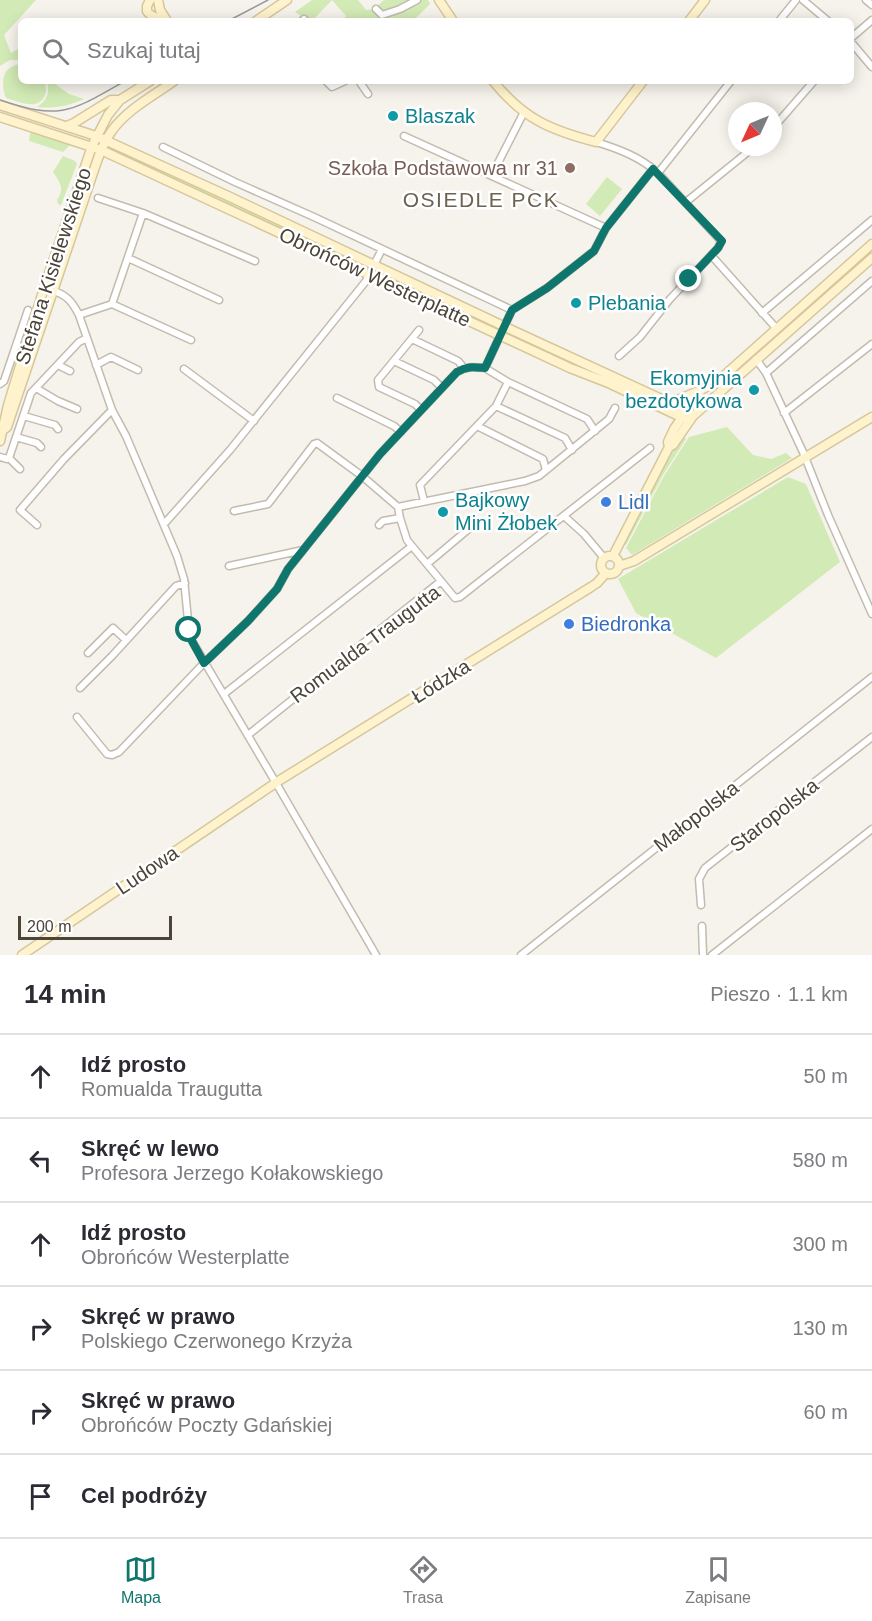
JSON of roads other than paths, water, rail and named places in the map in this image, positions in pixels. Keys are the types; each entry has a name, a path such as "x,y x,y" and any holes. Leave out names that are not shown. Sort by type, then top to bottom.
{"main road":[{"path":"260,18 287,0"},
{"path":"439,0 451,18"},
{"path":"691,18 705,0"},
{"path":"67,126 111,100 120,100 145,84"},
{"name":"Stefana Kisielewskiego","path":"7,404 53,291 103,145 123,118 170,84"},
{"path":"496,84 524,112 548,127 596,142 641,84"},
{"name":"Stefana Kisielewskiego","path":"0,441 7,404 92,146 108,115 120,100"},
{"name":"Obrońców Westerplatte","path":"0,105 96,136 103,145 500,336 570,368 687,415"},
{"name":"Obrońców Westerplatte","path":"0,117 92,146 103,145 228,196 670,403 687,415"},
{"path":"670,403 719,380 872,244"},
{"path":"687,415 707,402 872,258"},
{"path":"613,556 669,447 668,442 674,429 687,415 701,390"},
{"path":"619,566 613,556 607,556 601,566 606,573 614,573 619,566 634,561 872,417"},
{"name":"Łódzka","path":"274,784 591,587 606,573"},
{"name":"Ludowa","path":"22,955 274,784"}],"street":[{"path":"376,9 382,15 417,0"},
{"path":"781,18 796,0"},
{"path":"803,0 824,18"},
{"path":"866,0 872,5"},
{"path":"854,37 872,20"},
{"path":"854,44 872,67"},
{"path":"361,84 368,94"},
{"path":"485,368 512,310 547,288 594,251 606,228 728,84"},
{"path":"782,118 811,84"},
{"path":"497,165 524,112"},
{"path":"404,136 606,228"},
{"path":"596,142 630,154 656,171 722,241 670,299 640,337 619,356"},
{"path":"163,147 512,310"},
{"path":"686,202 743,156"},
{"path":"228,196 235,182"},
{"path":"99,198 143,213 255,261"},
{"path":"112,304 143,213"},
{"path":"762,313 872,220"},
{"path":"164,524 254,421 370,274 382,249"},
{"path":"711,255 776,328"},
{"path":"128,258 219,300"},
{"path":"766,372 872,281"},
{"path":"44,288 64,294 73,303 79,315 112,410 126,436 177,556 185,583 192,641 376,955"},
{"path":"79,315 112,304 191,340"},
{"path":"0,384 4,381 28,310"},
{"path":"419,330 378,380 379,387 415,404 421,410"},
{"name":"Stefana Kisielewskiego","path":"9,458 31,393 79,342 87,338"},
{"path":"412,339 458,361 464,368"},
{"path":"784,413 872,344"},
{"path":"96,365 111,357 138,370"},
{"path":"756,359 766,372 805,457 872,614"},
{"path":"394,361 434,380 442,388"},
{"path":"58,365 70,371"},
{"path":"77,717 107,754 116,754 277,589 288,569 362,476 421,410 457,372 464,368 472,366 485,368 508,382 587,419 595,431"},
{"path":"184,369 254,421"},
{"path":"424,501 420,485 496,406 508,382"},
{"path":"36,388 77,409"},
{"path":"337,398 394,426 401,432"},
{"path":"496,406 565,438 572,450"},
{"path":"398,507 525,481 538,476 609,419 615,408"},
{"path":"37,525 21,510 64,459 112,410"},
{"path":"24,416 55,425 58,429"},
{"path":"477,426 543,459 546,470"},
{"path":"16,437 37,443 41,447"},
{"path":"234,511 268,504 317,443 362,476 398,507 407,540 441,582"},
{"name":"Romualda Traugutta","path":"248,735 441,582 455,597 459,597 650,448"},
{"path":"0,457 9,458 20,469"},
{"path":"564,516 584,534 604,558"},
{"path":"379,525 383,521 400,518"},
{"path":"427,564 472,524"},
{"path":"224,694 412,546"},
{"path":"229,566 303,550"},
{"path":"80,688 176,586 185,583"},
{"path":"88,653 112,628 126,640"},
{"name":"Małopolska","path":"521,955 872,677"},
{"name":"Staropolska","path":"701,905 699,879 705,868 872,737"},
{"path":"712,955 872,829"},
{"path":"702,926 703,955"}],"tram line":[{"path":"234,18 268,0"},
{"path":"0,100 38,110 66,110 92,100 120,84"}],"place":[{"name":"Blaszak","path":"393,116"},
{"name":"Szkoła Podstawowa nr 31","path":"570,168"},
{"name":"Plebania","path":"576,303"},
{"name":"Ekomyjnia bezdotykowa","path":"754,390"},
{"name":"Lidl","path":"606,502"},
{"name":"Bajkowy Mini Żłobek","path":"443,512"},
{"name":"Biedronka","path":"569,624"}],"district":[{"name":"OSIEDLE PCK","path":"481,199"}]}
